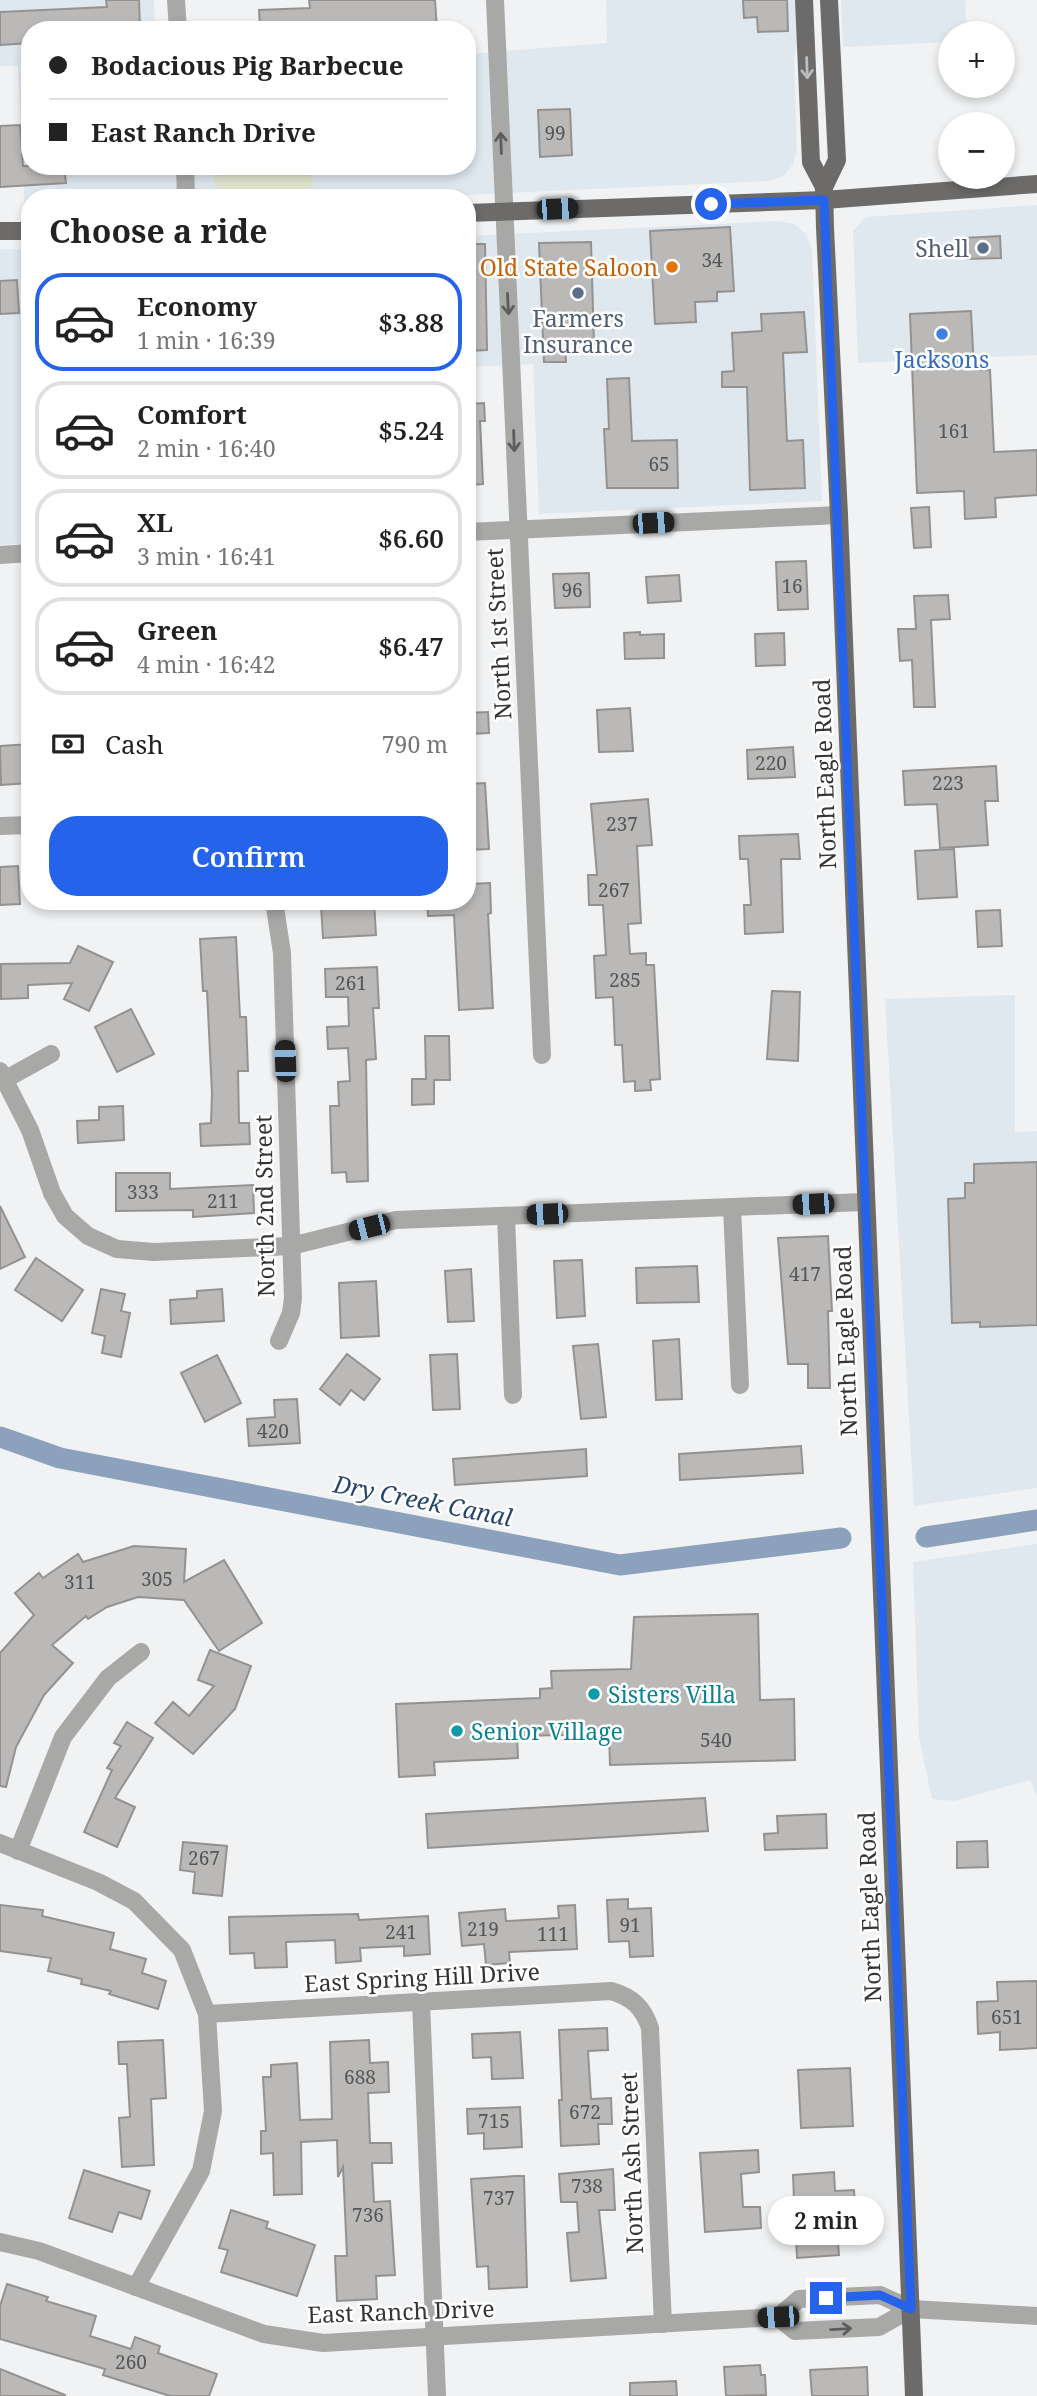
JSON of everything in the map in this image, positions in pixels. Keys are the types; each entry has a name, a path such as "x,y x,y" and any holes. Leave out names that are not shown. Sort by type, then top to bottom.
{"main road":[{"path":"804,0 811,162 824,193"},
{"path":"824,193 837,160 830,0"},
{"path":"476,212 1037,184"},
{"name":"North Eagle Road","path":"824,193 914,2396"},
{"path":"0,231 21,231"}],"street":[{"path":"176,0 177,21"},
{"name":"North 1st Street","path":"495,0 542,1055"},
{"path":"476,532 839,515"},
{"path":"0,555 21,554"},
{"path":"0,826 21,825"},
{"name":"North 2nd Street","path":"275,910 282,953 293,1298 291,1313 279,1341"},
{"path":"51,1054 3,1075 30,1130 52,1193 65,1216 88,1236 117,1249 153,1252 291,1246 396,1220 864,1202"},
{"path":"732,1207 740,1385"},
{"path":"506,1216 513,1395"},
{"path":"18,1851 63,1737 108,1678 141,1653"},
{"path":"0,1843 98,1882 134,1901 182,1950 207,2014 213,2111 201,2171 136,2287"},
{"name":"East Spring Hill Drive","path":"207,2014 611,1991 637,2003"},
{"path":"421,2002 437,2396"},
{"name":"North Ash Street","path":"637,2003 645,2013 650,2028 663,2324"},
{"name":"East Ranch Drive","path":"0,2242 39,2251 264,2334 323,2343 778,2317 799,2299 880,2295 911,2309"},
{"path":"911,2309 1037,2315"},
{"name":"East Ranch Drive","path":"778,2317 795,2331 879,2327 911,2309"}],"shaded area":[{"path":"0,0 154,0 155,21 21,21 21,129 18,66 0,66"},
{"path":"606,0 798,0 802,21 794,59 797,149 793,164 784,176 770,181 476,195 476,189 24,189 23,175 476,175 476,53 607,43"},
{"path":"841,0 965,0 966,21 938,21 938,43 843,47"},
{"path":"1037,205 1037,355 858,363 853,231 866,217"},
{"path":"778,221 794,224 806,234 812,249 822,501 539,514 533,364 476,367 476,236"},
{"path":"0,249 21,249 21,544 0,545"},
{"path":"1015,995 1015,1132 1037,1131 1037,1488 914,1506 885,999"},
{"path":"1037,1544 1037,1796 1030,1780 954,1801 932,1799 919,1737 913,1562"}],"green space":[{"path":"214,175 312,175 313,189 215,189"}],"building":[{"path":"106,0 139,0 140,21 21,21 21,44 0,45 0,12 107,7"},
{"path":"309,0 435,0 436,21 260,21 259,10 310,8"},
{"path":"743,0 787,0 788,31 758,32 757,17 744,18"},
{"path":"570,109 572,155 540,157 538,110"},
{"path":"20,125 21,175 65,175 66,183 0,187 0,126"},
{"path":"730,227 734,291 717,292 717,301 695,302 696,322 655,324 650,231"},
{"name":"Shell","path":"1000,236 1001,258 967,259 965,238"},
{"path":"591,242 594,344 565,344 566,362 544,362 539,243"},
{"path":"476,244 485,244 487,350 476,351"},
{"path":"17,280 19,313 0,314 0,281"},
{"path":"971,311 974,370 990,370 994,452 1037,450 1037,495 995,498 996,517 965,519 964,491 917,493 910,314"},
{"path":"804,312 807,352 783,353 787,441 803,440 805,488 750,490 747,387 722,387 722,372 734,371 732,333 762,331 761,314"},
{"path":"629,378 632,441 677,440 678,488 607,488 604,429 609,429 607,379"},
{"path":"476,403 484,403 485,421 480,421 483,484 476,484"},
{"path":"929,507 931,547 914,548 911,508"},
{"path":"806,561 808,609 778,610 776,562"},
{"path":"589,573 590,607 555,608 553,574"},
{"path":"679,575 681,601 648,603 646,577"},
{"path":"948,595 950,619 931,620 935,707 914,707 912,660 900,661 898,629 916,629 914,596"},
{"path":"640,632 640,635 664,634 664,658 625,659 624,633"},
{"path":"784,633 785,665 756,666 755,634"},
{"path":"630,708 633,751 599,752 597,710"},
{"path":"488,712 489,733 476,734 476,713"},
{"path":"21,745 21,784 1,785 0,746"},
{"path":"793,747 795,777 748,779 747,750"},
{"path":"996,766 998,801 985,801 988,845 940,848 937,804 905,805 903,771"},
{"path":"485,783 489,849 476,850 476,784"},
{"path":"648,799 652,845 637,846 641,923 628,924 630,954 646,953 646,965 654,965 660,1079 650,1080 651,1090 635,1091 635,1081 624,1082 622,1045 615,1045 613,997 596,998 594,956 606,955 603,905 589,905 588,875 597,875 591,804"},
{"path":"798,834 800,859 781,859 783,932 745,934 744,905 751,905 748,859 740,859 739,836"},
{"path":"954,849 957,897 918,899 915,851"},
{"path":"18,866 20,904 0,905 0,867"},
{"path":"490,883 491,913 488,914 493,1008 459,1010 454,915 428,916 428,910 476,910 476,884"},
{"path":"321,910 374,910 376,935 323,938"},
{"path":"1000,910 1002,946 978,947 976,911"},
{"path":"236,937 240,1017 246,1017 248,1071 238,1071 239,1123 249,1123 250,1144 201,1146 200,1124 211,1123 212,1093 207,991 203,991 200,939"},
{"path":"78,946 113,962 89,1011 64,999 72,983 28,985 28,998 1,999 1,964 70,963"},
{"path":"377,967 379,1008 373,1008 376,1059 366,1060 368,1181 347,1182 346,1172 332,1173 330,1106 339,1106 338,1082 350,1081 348,1048 328,1049 327,1027 349,1026 348,997 326,997 325,969"},
{"path":"772,991 800,992 798,1061 767,1059"},
{"path":"131,1009 154,1054 117,1072 95,1027"},
{"path":"425,1036 449,1036 450,1080 434,1080 434,1104 412,1105 412,1079 426,1079"},
{"path":"123,1106 124,1140 78,1143 77,1121 99,1120 99,1107"},
{"path":"1037,1162 1037,1325 980,1327 980,1322 952,1323 948,1199 965,1198 965,1183 974,1183 974,1164"},
{"path":"116,1173 170,1173 170,1189 253,1185 254,1213 193,1217 193,1210 116,1211"},
{"path":"0,1206 25,1257 0,1269"},
{"path":"828,1236 832,1311 828,1311 830,1388 808,1388 808,1364 788,1364 778,1238"},
{"path":"36,1258 83,1290 62,1321 15,1290"},
{"path":"582,1260 585,1316 557,1318 554,1261"},
{"path":"697,1266 699,1302 637,1303 636,1268"},
{"path":"471,1269 474,1321 448,1322 445,1271"},
{"path":"376,1281 379,1336 341,1338 339,1283"},
{"path":"101,1289 125,1294 121,1311 130,1313 121,1357 102,1353 105,1336 92,1333"},
{"path":"222,1289 224,1321 171,1324 170,1300 197,1298 197,1291"},
{"path":"679,1339 682,1399 656,1400 653,1341"},
{"path":"598,1344 606,1417 581,1419 573,1346"},
{"path":"347,1354 380,1379 364,1400 351,1390 340,1405 320,1389"},
{"path":"457,1354 460,1409 433,1410 430,1355"},
{"path":"217,1355 241,1403 205,1422 181,1373"},
{"path":"297,1399 300,1443 249,1446 247,1419 275,1417 274,1400"},
{"path":"801,1446 803,1473 680,1480 679,1454"},
{"path":"586,1449 587,1476 455,1485 453,1459"},
{"path":"134,1546 186,1549 184,1582 224,1560 262,1623 219,1651 184,1600 138,1597 107,1607 88,1619 86,1616 52,1645 73,1663 44,1695 16,1747 6,1787 0,1786 0,1653 34,1615 15,1593 39,1573 43,1578 78,1554 83,1562"},
{"name":"Sisters Villa","path":"758,1614 760,1700 794,1699 795,1760 610,1765 609,1734 517,1736 518,1758 434,1762 435,1775 399,1777 396,1704 540,1698 540,1689 552,1688 551,1671 631,1669 634,1617"},
{"path":"210,1650 251,1666 235,1709 193,1754 155,1723 173,1702 189,1716 214,1686 198,1680"},
{"path":"127,1722 153,1738 115,1798 135,1807 117,1847 84,1832 112,1770 107,1768 121,1746 114,1743"},
{"path":"705,1798 708,1831 428,1848 426,1814"},
{"path":"826,1814 827,1848 765,1850 764,1834 778,1833 777,1816"},
{"path":"987,1841 988,1867 957,1868 957,1842"},
{"path":"183,1842 227,1846 222,1896 193,1893 195,1872 180,1870"},
{"path":"628,1899 628,1909 651,1908 653,1956 630,1957 629,1941 609,1942 607,1900"},
{"path":"0,1905 43,1910 42,1916 114,1933 110,1949 146,1959 142,1973 166,1981 158,2009 109,1994 111,1991 81,1984 82,1979 48,1971 51,1958 0,1951"},
{"path":"575,1905 577,1949 509,1952 510,1963 486,1965 484,1944 462,1946 459,1913 505,1909 506,1921 559,1918 558,1906"},
{"path":"358,1914 359,1920 428,1916 430,1954 404,1956 404,1946 360,1948 361,1961 336,1963 335,1940 286,1942 287,1967 255,1968 254,1953 230,1954 229,1917"},
{"path":"1037,1981 1037,2048 1000,2050 1000,2032 978,2034 977,2002 998,2001 997,1982"},
{"path":"607,2028 608,2050 588,2051 591,2099 611,2098 612,2124 598,2124 599,2144 561,2146 559,2030"},
{"path":"520,2032 523,2078 492,2079 491,2057 473,2058 472,2034"},
{"path":"163,2040 166,2098 151,2099 154,2165 122,2167 119,2118 130,2117 127,2064 119,2064 118,2042"},
{"path":"369,2040 370,2063 388,2062 389,2092 368,2093 370,2143 391,2143 392,2163 372,2163 374,2202 390,2201 395,2275 376,2276 377,2299 337,2301 335,2256 347,2256 343,2167 338,2177 337,2140 301,2142 302,2194 274,2195 273,2153 261,2154 261,2131 266,2131 263,2077 271,2077 271,2065 297,2063 300,2120 332,2119 330,2042"},
{"path":"850,2068 853,2126 801,2128 798,2070"},
{"path":"520,2107 522,2147 484,2149 484,2133 468,2134 467,2109"},
{"path":"758,2150 759,2172 741,2174 743,2207 760,2207 761,2228 705,2232 700,2153"},
{"path":"613,2169 615,2210 599,2210 606,2278 571,2281 567,2233 579,2232 577,2202 561,2202 559,2174"},
{"path":"84,2170 150,2191 141,2219 119,2212 112,2232 69,2218"},
{"path":"834,2172 835,2191 854,2190 857,2241 838,2242 839,2255 797,2258 796,2236 814,2235 812,2199 794,2200 793,2175"},
{"path":"524,2176 527,2287 489,2289 488,2266 477,2267 471,2179"},
{"path":"231,2210 268,2222 266,2228 315,2245 297,2296 221,2272 228,2250 219,2248"},
{"path":"7,2284 48,2297 46,2301 96,2316 90,2336 131,2349 135,2337 160,2346 158,2353 217,2374 209,2396 170,2396 103,2375 105,2369 0,2339 0,2306"},
{"path":"760,2365 761,2375 765,2375 766,2395 726,2396 724,2367"},
{"path":"867,2367 868,2396 812,2396 810,2370"},
{"path":"0,2369 65,2395 65,2396 0,2396"},
{"path":"676,2381 677,2396 630,2396 630,2383"}],"waterway":[{"name":"Dry Creek Canal","path":"0,1437 60,1458 620,1565 841,1538"},
{"name":"Dry Creek Canal","path":"926,1537 1037,1520"}],"place":[{"name":"Shell","path":"983,248"},
{"name":"Old State Saloon","path":"672,267"},
{"name":"Farmers Insurance","path":"578,293"},
{"name":"Jacksons","path":"942,334"},
{"name":"Sisters Villa","path":"594,1694"},
{"name":"Senior Village","path":"457,1731"}],"route":[{"path":"711,204 824,200 911,2309 880,2295 826,2298"}]}
